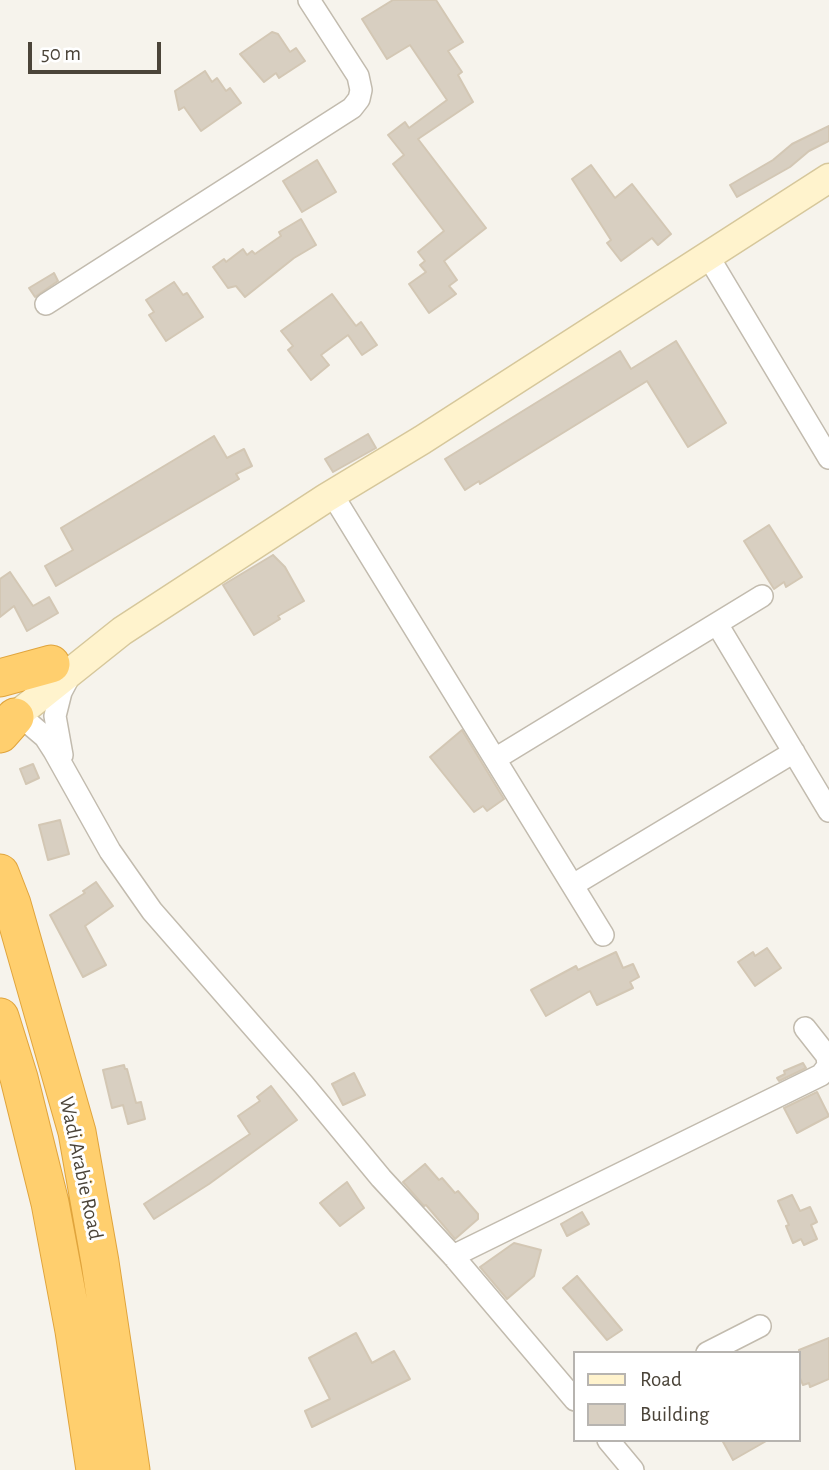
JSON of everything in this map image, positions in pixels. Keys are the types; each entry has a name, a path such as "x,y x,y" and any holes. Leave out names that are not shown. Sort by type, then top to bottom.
{"highway":[{"path":"0,678 62,668"},
{"name":"Wadi Arabie Road","path":"0,873 12,904 77,1132 100,1262 131,1470"},
{"name":"Wadi Arabie Road","path":"0,1017 19,1078 50,1203 74,1331 95,1470"}],"main road":[{"path":"7,716 62,668 829,178"}],"street":[{"path":"46,304 352,108 359,99 361,90 358,76 309,0"},
{"path":"708,256 829,458"},
{"path":"332,494 603,935"},
{"path":"495,759 762,596"},
{"path":"717,624 829,811"},
{"path":"62,668 61,692 55,716 65,767"},
{"path":"7,716 44,737 65,767 110,851 152,911 574,1399"},
{"path":"573,885 794,752"},
{"path":"453,1256 821,1075 828,1066 827,1056 805,1028"},
{"path":"711,1351 760,1326"},
{"path":"610,1442 633,1470"}],"building":[{"path":"393,0 436,0 463,42 448,51 462,72 458,75 473,102 418,139 486,228 444,261 457,280 449,286 456,294 429,313 409,284 426,272 420,265 425,261 418,252 444,231 393,164 404,155 388,135 405,122 409,128 447,100 410,45 387,59 362,19"},
{"path":"272,32 278,34 290,52 296,48 305,61 279,78 276,73 264,82 240,54"},
{"path":"205,71 212,82 217,78 226,91 230,88 241,103 201,131 184,107 179,110 175,91"},
{"path":"829,126 829,141 737,197 730,185 773,160 792,144"},
{"path":"317,160 336,192 302,212 283,181"},
{"path":"591,165 615,198 632,184 671,234 658,245 652,238 621,261 607,243 611,240 572,179"},
{"path":"301,219 316,245 294,258 245,297 236,286 228,288 213,267 224,259 226,262 243,249 247,255 252,251 255,254 281,236 279,232"},
{"path":"54,273 58,281 35,297 29,288"},
{"path":"174,282 183,295 187,293 203,317 166,341 149,315 154,312 146,300"},
{"path":"332,294 356,326 361,322 377,345 362,355 348,335 321,355 329,365 311,380 288,350 293,346 281,331"},
{"path":"676,341 726,423 688,447 647,381 480,484 479,481 465,490 445,459 620,351 631,369"},
{"path":"368,434 376,448 333,472 325,459"},
{"path":"214,436 227,458 244,449 252,466 236,474 239,479 56,586 45,566 73,550 61,528"},
{"path":"769,525 802,577 786,587 784,582 774,589 744,541"},
{"path":"273,555 285,567 304,601 278,616 280,619 254,635 223,585"},
{"path":"10,572 33,606 49,597 58,613 27,631 14,606 0,617 0,579"},
{"path":"462,730 504,799 487,811 483,806 474,812 430,757"},
{"path":"33,764 39,778 26,784 20,769"},
{"path":"60,820 69,854 48,860 39,825"},
{"path":"96,882 113,906 85,926 106,965 83,977 50,915 85,893 83,891"},
{"path":"767,948 781,968 755,986 738,962 753,952 755,956"},
{"path":"616,952 623,968 633,964 639,977 630,982 633,988 597,1005 590,991 546,1016 531,990 576,966 578,970"},
{"path":"803,1063 806,1068 779,1081 777,1078 785,1074 784,1071"},
{"path":"124,1065 136,1103 141,1102 145,1119 128,1124 123,1105 112,1108 103,1070"},
{"path":"354,1073 365,1095 343,1105 332,1084"},
{"path":"271,1086 297,1120 209,1184 154,1219 144,1204 250,1134 238,1116 260,1101 257,1097"},
{"path":"817,1092 829,1116 797,1133 784,1108"},
{"path":"425,1164 439,1180 442,1178 455,1193 458,1191 478,1214 478,1219 455,1239 403,1182"},
{"path":"347,1182 364,1208 340,1226 320,1203"},
{"path":"792,1195 800,1211 810,1207 817,1222 811,1225 817,1239 804,1245 801,1239 793,1243 786,1226 789,1225 778,1201"},
{"path":"582,1212 589,1224 567,1236 561,1224"},
{"path":"514,1243 541,1250 534,1276 507,1299 480,1267"},
{"path":"577,1276 622,1330 607,1340 563,1288"},
{"path":"356,1333 372,1363 394,1351 410,1379 312,1427 305,1411 330,1399 309,1358"},
{"path":"829,1338 829,1379 810,1387 809,1383 803,1385 799,1350"},
{"path":"723,1442 764,1442 733,1460"}]}
